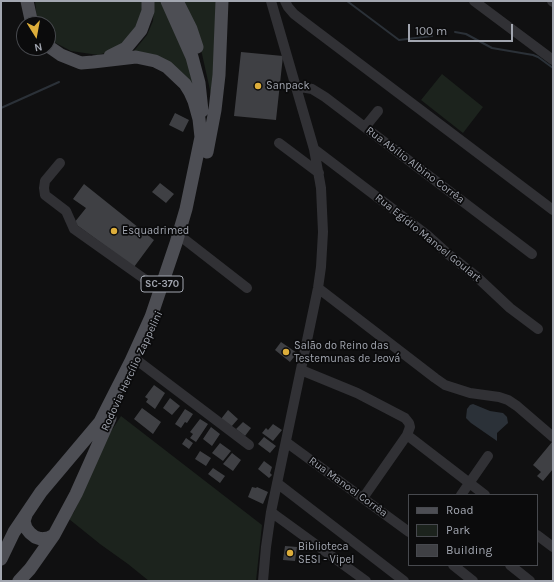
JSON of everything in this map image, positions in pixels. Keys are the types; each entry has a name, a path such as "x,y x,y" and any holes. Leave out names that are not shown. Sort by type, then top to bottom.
{"main road":[{"path":"27,1 30,16"},
{"path":"93,62 116,54 126,48 133,41 141,30 145,21 148,11 148,1"},
{"name":"SC-370","path":"167,1 192,57 199,83 206,135"},
{"name":"SC-370","path":"177,1 192,34 202,67 209,106 206,135"},
{"name":"Rodovia Hercílio Zappelini","path":"1,559 14,532 41,492 100,422 131,362 151,317 186,209 206,135 219,75 222,1"},
{"name":"Rodovia Hercílio Zappelini","path":"19,581 54,535 76,494 106,427 146,345 184,239 201,179 206,135 190,92 185,84 167,67 155,61 136,56 93,62 81,62 61,55 56,52"},
{"path":"26,515 24,521 26,528 35,537 41,539 54,535"}],"street":[{"path":"263,581 271,512 318,288 323,232 319,173 314,149 271,1"},
{"path":"285,1 294,14 306,24 553,210"},
{"path":"474,1 553,60"},
{"name":"Rua Abílio Albino Corrêa","path":"295,86 306,87 318,92 532,254"},
{"path":"366,127 378,112"},
{"path":"279,143 319,173"},
{"name":"Rua Egídio Manoel Goulart","path":"314,149 427,235 448,254 477,276 510,308 538,329"},
{"path":"60,163 45,181 45,195 66,211 74,229 160,290"},
{"path":"184,239 247,288"},
{"path":"318,288 440,382 456,390 499,397 508,400 553,437"},
{"path":"138,361 249,445"},
{"path":"301,370 357,393 405,418 409,423 410,428 407,435 362,498"},
{"path":"407,435 484,494"},
{"name":"Rua Manoel Corrêa","path":"286,442 408,531"},
{"path":"462,494 468,482 488,456"},
{"path":"277,483 404,581"},
{"path":"271,512 366,581"},
{"path":"538,536 553,547"},
{"path":"454,566 473,581"},
{"path":"511,566 530,581"}],"green space":[{"path":"35,1 144,1 139,26 119,49 98,55 71,51 56,43 56,16 37,16"},
{"path":"154,1 163,1 189,61 194,87 133,52 147,35 153,21"},
{"path":"180,1 217,1 212,99 195,30"},
{"path":"442,74 483,107 463,133 421,100"},
{"path":"121,416 262,525 256,581 149,581 69,519 74,512 108,436"}],"shaded area":[{"path":"473,404 490,411 503,413 507,417 508,423 497,433 497,441 466,418 467,409"}],"building":[{"name":"Sanpack","path":"241,52 283,56 276,120 234,116"},
{"path":"175,113 189,120 183,132 169,125"},
{"path":"160,183 174,194 166,203 152,192"},
{"name":"Esquadrimed","path":"84,184 154,240 134,267 74,223 86,208 73,199"},
{"name":"Salão do Reino das Testemunas de Jeová","path":"281,342 297,353 290,362 275,350"},
{"path":"154,385 165,393 155,409 146,402 148,399 145,397"},
{"path":"170,398 180,406 172,415 163,408"},
{"path":"142,408 161,422 153,434 134,419"},
{"path":"185,409 193,414 187,423 185,422 181,428 175,424"},
{"path":"228,410 238,419 231,427 221,419"},
{"path":"200,419 208,424 196,442 190,438 193,434 190,432"},
{"path":"243,422 251,428 245,436 236,429"},
{"path":"273,424 282,430 273,441 262,433 266,428 268,430"},
{"path":"211,427 220,434 212,446 203,439"},
{"path":"264,437 276,446 270,453 258,444"},
{"path":"186,438 193,443 189,449 182,444"},
{"path":"552,442 553,469 543,481 537,476 541,472 533,465"},
{"path":"220,443 231,451 223,461 212,453"},
{"path":"200,451 211,458 206,466 195,459"},
{"path":"232,453 241,460 233,471 223,464"},
{"path":"264,461 272,467 270,473 272,475 269,478 258,469"},
{"path":"213,468 225,476 220,483 208,474"},
{"path":"252,487 257,487 268,492 263,504 248,497"},
{"name":"Biblioteca SESI - Vipel","path":"285,546 297,547 295,561 283,560"}],"waterway":[{"path":"347,1 399,40 432,36"},
{"path":"455,32 466,34 492,48 533,55 553,68"},
{"path":"1,108 59,82"}],"place":[{"name":"Sanpack","path":"258,86"},
{"name":"Esquadrimed","path":"114,231"},
{"name":"Salão do Reino das Testemunas de Jeová","path":"286,352"},
{"name":"Biblioteca SESI - Vipel","path":"290,553"}]}
